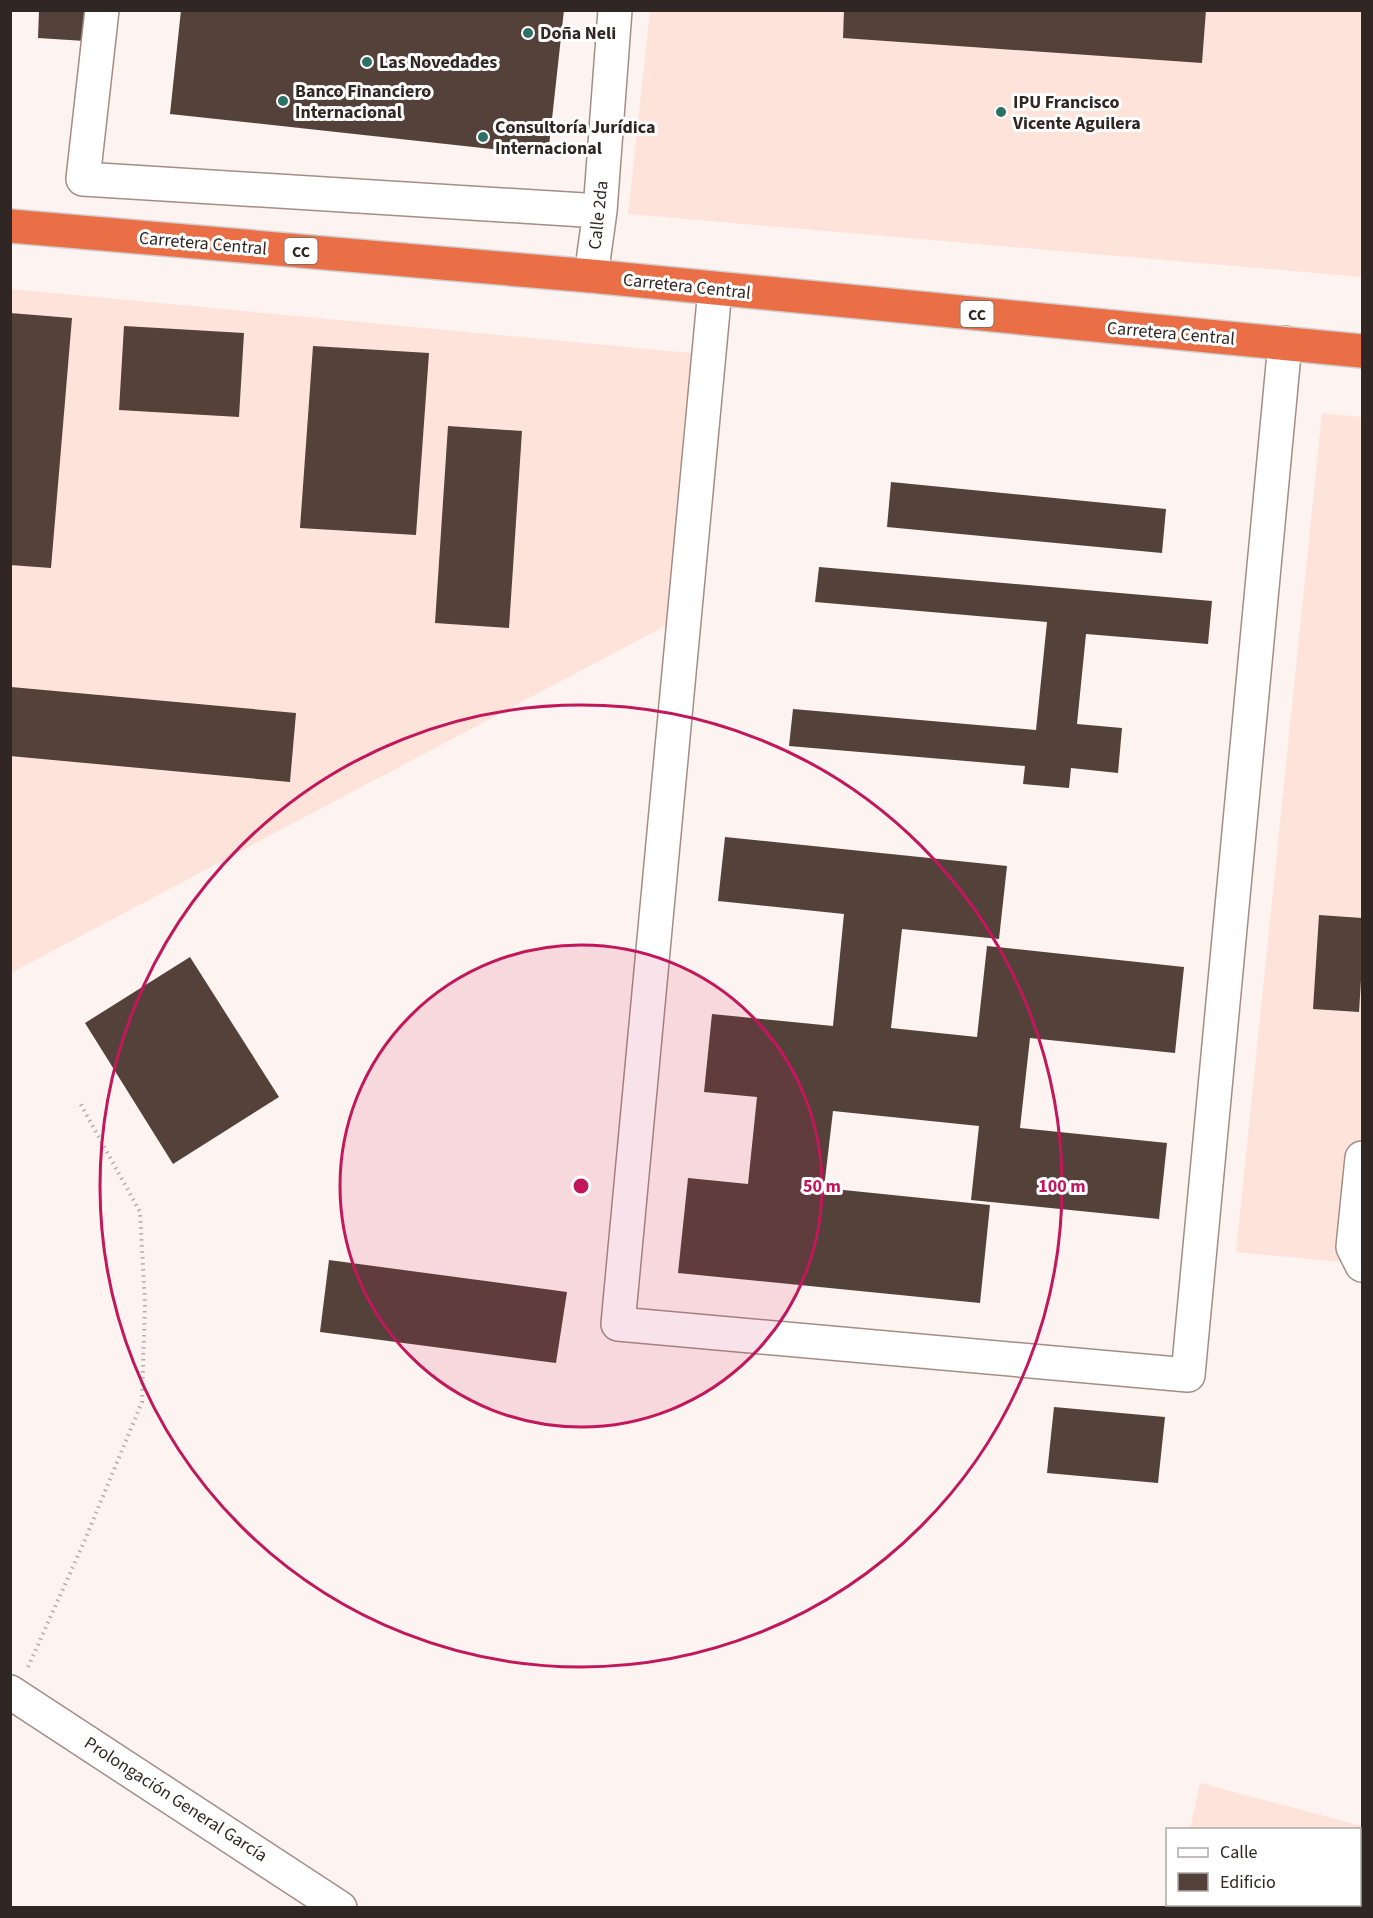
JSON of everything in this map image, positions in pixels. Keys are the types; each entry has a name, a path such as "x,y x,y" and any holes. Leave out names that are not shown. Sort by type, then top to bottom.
{"highway":[{"name":"Carretera Central","path":"10,226 591,276 1362,351"}],"street":[{"path":"102,10 83,179 600,211"},
{"name":"Calle 2da","path":"591,276 600,211 615,10"},
{"path":"715,289 618,1324 1188,1375 1285,343"},
{"path":"1362,1158 1353,1247 1362,1265"},
{"name":"Prolongación General García","path":"13,1693 340,1908"}],"path":[{"path":"13,1693 84,1542 142,1402 145,1303 140,1212 79,1101"}],"shaded area":[{"name":"IPU Francisco Vicente Aguilera","path":"650,11 1362,11 1362,277 628,214"},
{"path":"11,289 701,354 667,625 11,973"},
{"path":"1322,413 1362,417 1362,1264 1236,1252"},
{"path":"1200,1783 1362,1826 1362,1907 1173,1907 1361,1906 1361,1828 1190,1828"}],"building":[{"path":"39,10 86,10 85,41 38,38"},
{"name":"Las Novedades","path":"181,10 564,10 548,155 170,114"},
{"path":"844,10 1206,10 1202,63 843,38"},
{"path":"10,313 72,318 51,568 10,565"},
{"path":"124,326 244,333 239,417 119,410"},
{"path":"313,346 429,353 416,535 300,528"},
{"path":"448,426 522,431 509,628 435,623"},
{"path":"891,482 1166,509 1162,553 887,527"},
{"path":"819,567 1212,601 1208,644 1086,634 1077,724 1122,728 1118,773 1071,768 1069,788 1023,784 1025,766 789,746 793,709 1036,730 1047,622 815,602"},
{"path":"11,687 296,713 290,782 10,756"},
{"path":"725,837 1007,866 999,939 902,929 891,1028 977,1037 987,946 1184,967 1175,1053 1030,1038 1020,1128 1167,1143 1159,1219 971,1200 979,1126 833,1111 824,1188 990,1205 980,1303 678,1273 688,1178 748,1184 757,1097 704,1092 712,1014 833,1026 844,914 718,901"},
{"path":"1319,915 1362,918 1359,1012 1313,1009"},
{"path":"190,957 279,1097 173,1164 85,1023"},
{"path":"329,1260 567,1292 556,1363 320,1332"},
{"path":"1054,1407 1165,1417 1158,1483 1047,1473"}],"place":[{"name":"Doña Neli","path":"528,33"},
{"name":"Las Novedades","path":"367,62"},
{"name":"Banco Financiero Internacional","path":"283,101"},
{"name":"IPU Francisco Vicente Aguilera","path":"1001,112"},
{"name":"Consultoría Jurídica Internacional","path":"483,137"}]}
